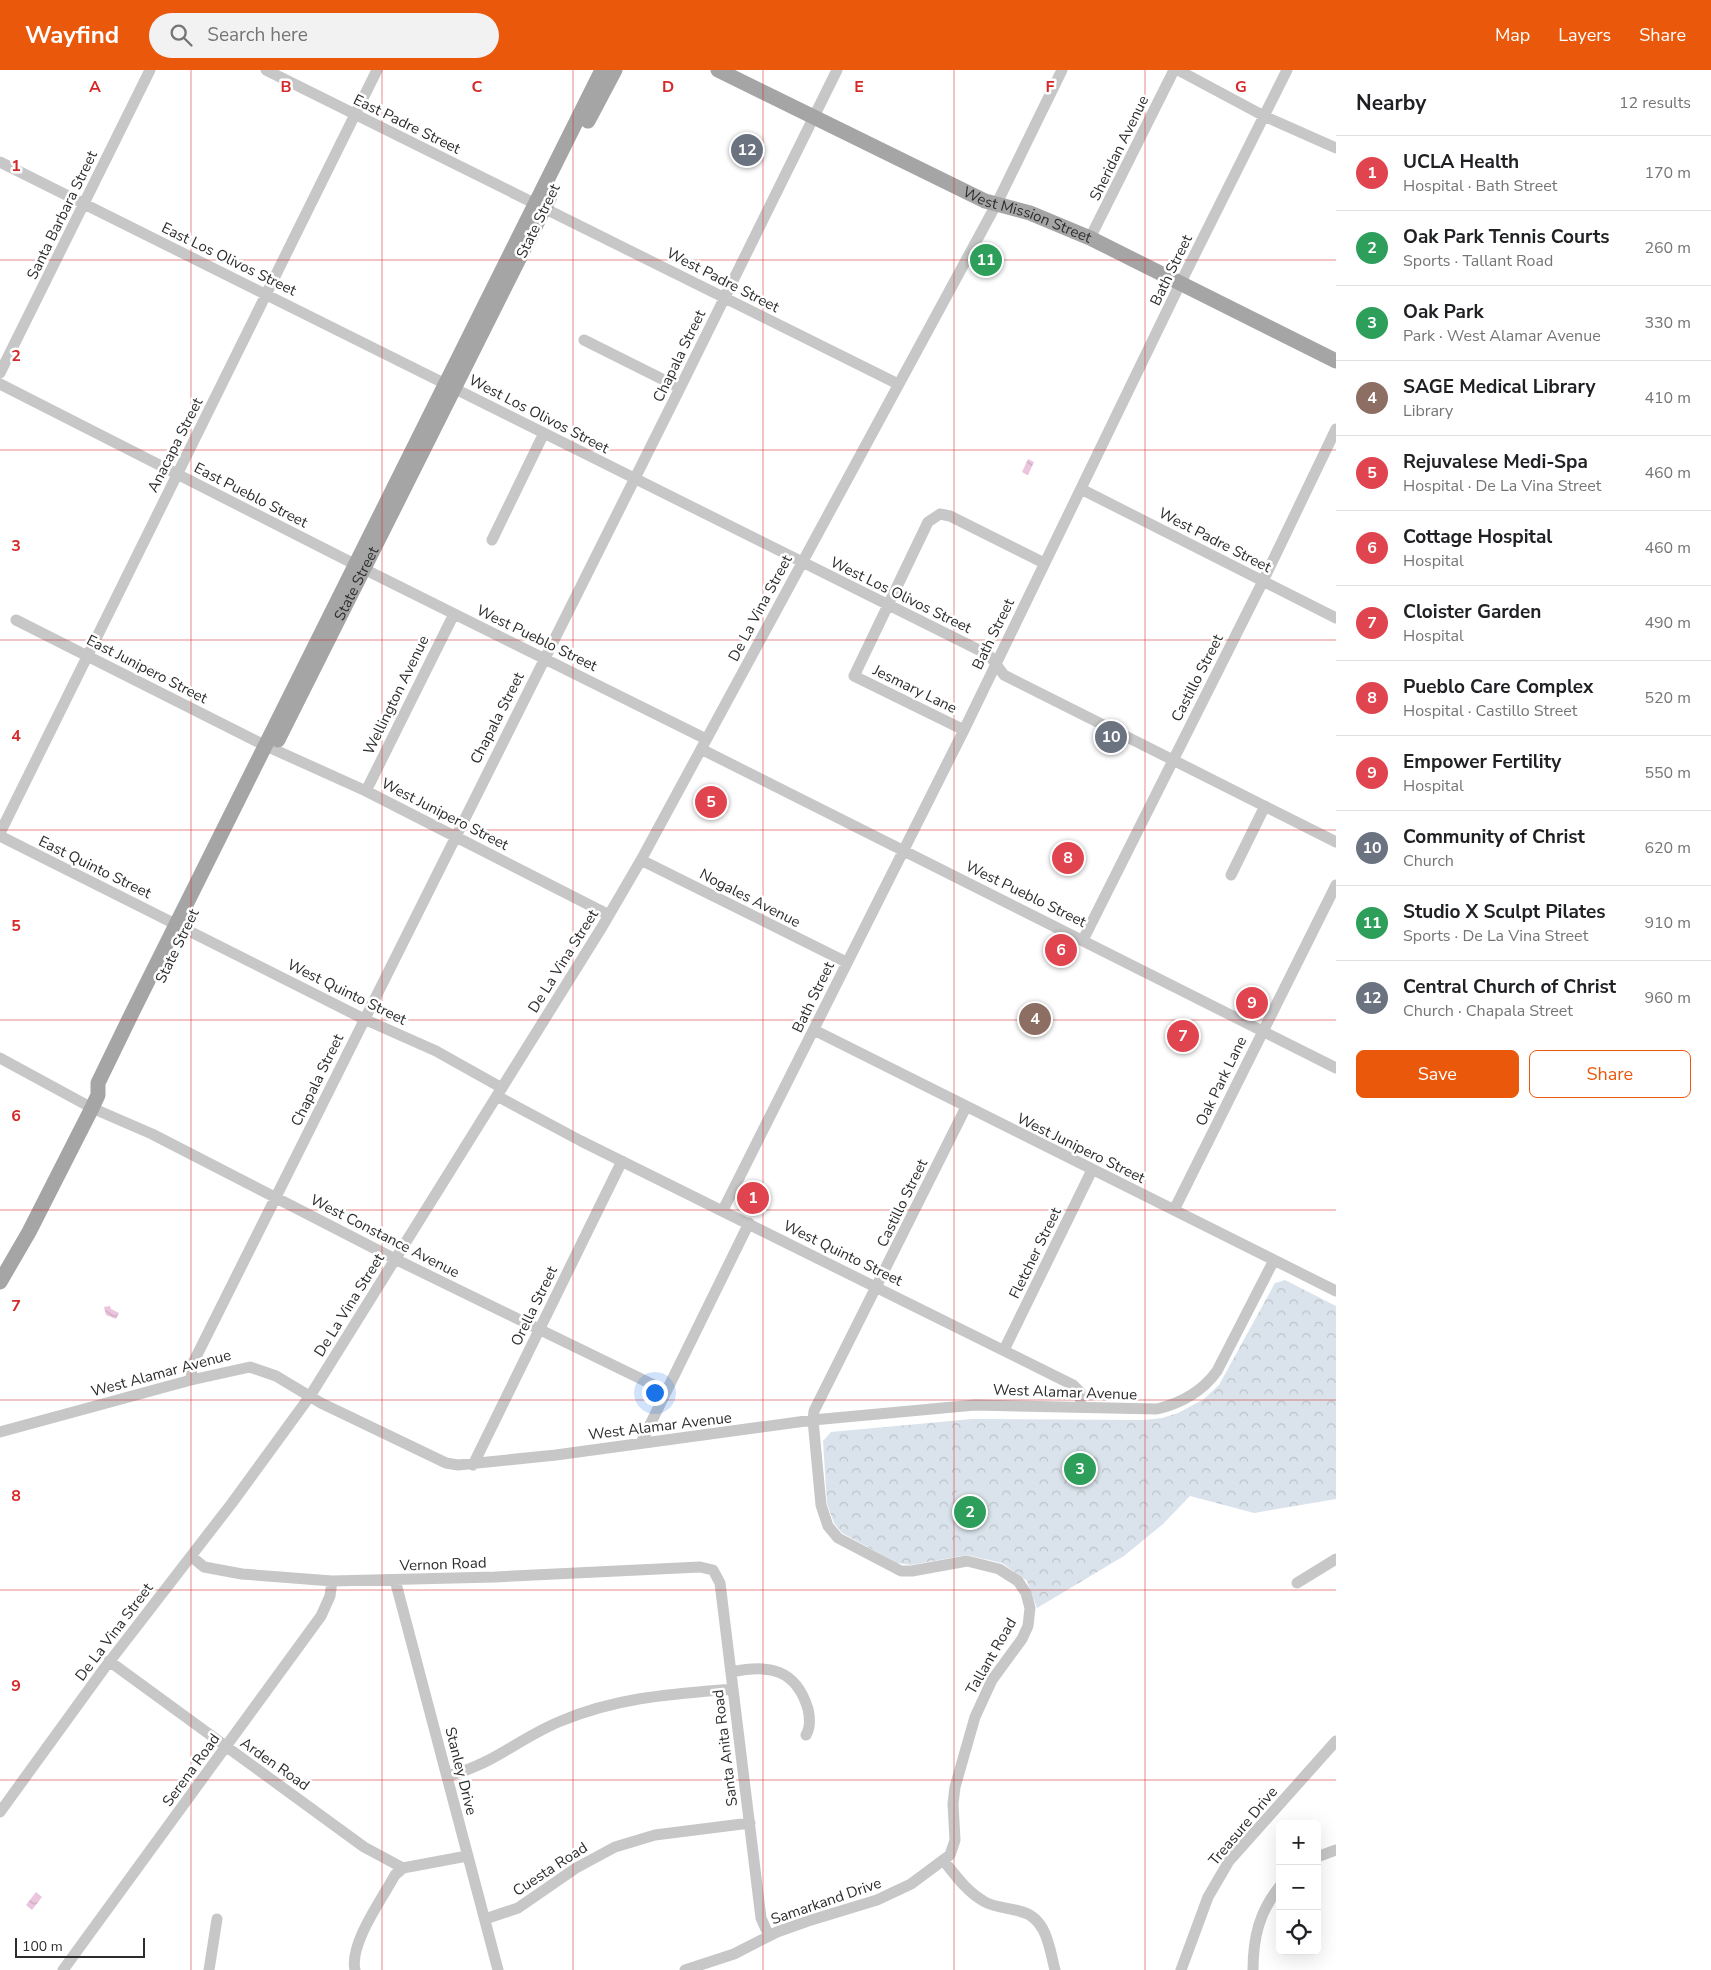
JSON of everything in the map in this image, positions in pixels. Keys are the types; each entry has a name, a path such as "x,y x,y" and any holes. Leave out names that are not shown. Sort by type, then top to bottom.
{"main road":[{"name":"State Street","path":"0,1282 29,1232 95,1101 98,1083 102,1074 182,926 269,747 540,206 602,70"},
{"name":"State Street","path":"540,206 615,70"},
{"name":"West Mission Street","path":"718,70 982,200 1030,213 1090,238 1336,361"}],"street":[{"name":"Santa Barbara Street","path":"0,373 150,70"},
{"name":"East Padre Street","path":"266,70 540,206"},
{"name":"Anacapa Street","path":"0,834 377,70"},
{"name":"Chapala Street","path":"191,1380 192,1365 837,70"},
{"name":"De La Vina Street","path":"0,1812 109,1661 218,1522 310,1396 609,915 641,860 997,204 1062,70"},
{"name":"Sheridan Avenue","path":"1090,238 1174,70"},
{"path":"1178,70 1264,116 1336,148"},
{"name":"Bath Street","path":"723,1210 964,730 1180,284 1287,70"},
{"name":"East Los Olivos Street","path":"0,162 450,386"},
{"name":"West Padre Street","path":"540,206 898,384"},
{"path":"584,340 680,388"},
{"name":"East Pueblo Street","path":"0,384 360,567"},
{"name":"West Los Olivos Street","path":"450,386 988,655 1004,676 1336,842"},
{"name":"Castillo Street","path":"1083,940 1263,581 1336,429"},
{"path":"492,540 544,433"},
{"name":"West Padre Street","path":"1081,489 1336,618"},
{"name":"Jesmary Lane","path":"964,730 854,676 887,605 928,522 940,514 950,516 1044,563"},
{"name":"West Pueblo Street","path":"360,567 544,657 904,850 1336,1068"},
{"name":"Wellington Avenue","path":"366,791 454,614"},
{"name":"East Junipero Street","path":"16,620 269,747"},
{"name":"West Junipero Street","path":"269,747 366,791 609,915"},
{"path":"1231,875 1265,806"},
{"name":"East Quinto Street","path":"0,834 182,926"},
{"name":"Nogales Avenue","path":"641,860 846,962"},
{"name":"Oak Park Lane","path":"1174,1210 1336,885"},
{"name":"West Quinto Street","path":"182,926 364,1019 436,1051 500,1092 622,1160 1077,1388 1080,1392 1081,1407"},
{"name":"West Junipero Street","path":"814,1030 1336,1291"},
{"name":"West Constance Avenue","path":"0,1058 95,1101 152,1134 395,1259 666,1391"},
{"name":"Castillo Street","path":"813,1420 814,1410 966,1107"},
{"name":"Orella Street","path":"473,1465 622,1160"},
{"name":"Fletcher Street","path":"1004,1350 1092,1170"},
{"path":"641,1443 749,1223"},
{"name":"West Alamar Avenue","path":"0,1432 191,1380 250,1367 276,1376 310,1396 446,1463 473,1465 813,1420 975,1405 1157,1409 1182,1402 1200,1391 1217,1371 1274,1260"},
{"name":"Tallant Road","path":"813,1420 821,1505 828,1526 838,1538 901,1571 912,1571 956,1562 988,1564 1018,1581 1030,1603 1030,1618 1026,1631 992,1680 975,1717 955,1787 953,1804 954,1848 944,1861"},
{"name":"Vernon Road","path":"191,1556 204,1567 232,1572 332,1582 700,1567"},
{"path":"1297,1583 1336,1559"},
{"name":"Santa Anita Road","path":"700,1567 713,1570 719,1577 732,1672 760,1918 768,1936"},
{"name":"Stanley Drive","path":"395,1580 498,1970"},
{"name":"Serena Road","path":"63,1970 321,1616 330,1596 332,1582"},
{"name":"Arden Road","path":"109,1661 364,1847 403,1868"},
{"path":"732,1672 760,1668 788,1676 805,1698 810,1720 806,1735"},
{"path":"447,1776 485,1764 536,1732 591,1709 650,1696 733,1689"},
{"name":"Treasure Drive","path":"1181,1970 1208,1897 1230,1860 1336,1741"},
{"name":"Cuesta Road","path":"485,1919 518,1908 599,1854 628,1842 655,1835 750,1823"},
{"path":"1321,1856 1336,1850"},
{"path":"353,1967 356,1944 395,1875 403,1868 467,1856"},
{"path":"944,1861 962,1884 978,1898 988,1904 1022,1912 1037,1920 1046,1934 1055,1970"},
{"name":"Samarkand Drive","path":"685,1970 734,1954 768,1936 808,1920 877,1900 911,1884 944,1861"},
{"path":"1253,1970 1257,1928 1269,1901 1276,1891"},
{"path":"209,1970 217,1919"}],"green space":[{"path":"1285,1280 1336,1306 1336,1499 1254,1513 1190,1496 1163,1524 1124,1556 1037,1608 1027,1581 1002,1563 967,1555 911,1565 897,1563 842,1533 834,1523 827,1504 823,1441 831,1432 972,1419 1144,1420 1162,1418 1178,1413 1204,1399 1219,1385 1275,1283"},
{"path":"958,1485 988,1488 987,1502 956,1499"},
{"path":"955,1503 986,1507 984,1521 953,1517"}],"water":[{"path":"1028,459 1034,462 1028,475 1022,472"},
{"path":"110,1306 111,1309 119,1313 116,1319 106,1315 104,1307"},
{"path":"36,1892 42,1897 32,1910 26,1905"}],"place":[{"name":"Central Church of Christ","path":"747,150"},
{"name":"Studio X Sculpt Pilates","path":"986,260"},
{"name":"Community of Christ","path":"1111,737"},
{"name":"Rejuvalese Medi-Spa","path":"711,802"},
{"name":"Pueblo Care Complex","path":"1068,858"},
{"name":"Cottage Hospital","path":"1061,950"},
{"name":"Empower Fertility","path":"1252,1003"},
{"name":"SAGE Medical Library","path":"1035,1019"},
{"name":"Cloister Garden","path":"1183,1036"},
{"name":"UCLA Health","path":"753,1198"},
{"name":"Oak Park","path":"1080,1469"},
{"name":"Oak Park Tennis Courts","path":"970,1512"}]}
